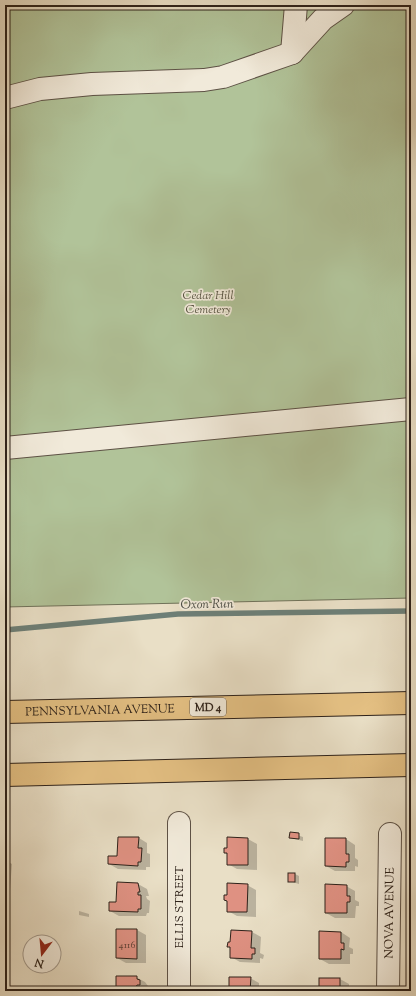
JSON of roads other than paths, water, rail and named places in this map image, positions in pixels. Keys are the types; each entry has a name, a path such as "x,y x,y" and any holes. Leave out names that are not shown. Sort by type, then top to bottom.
{"highway":[{"name":"PENNSYLVANIA AVENUE","path":"5,712 411,703"},
{"path":"5,775 411,765"}],"street":[{"path":"292,53 296,5"},
{"path":"5,98 40,89 92,84 204,80 223,77 292,53 323,19 343,5"},
{"path":"5,448 411,409"},
{"name":"ELLIS STREET","path":"179,823 179,991"},
{"name":"NOVA AVENUE","path":"388,991 390,834"}],"waterway":[{"name":"Oxon Run","path":"5,630 178,614 411,611"}],"park label":[{"name":"Cedar Hill Cemetery","path":"208,302"}]}
